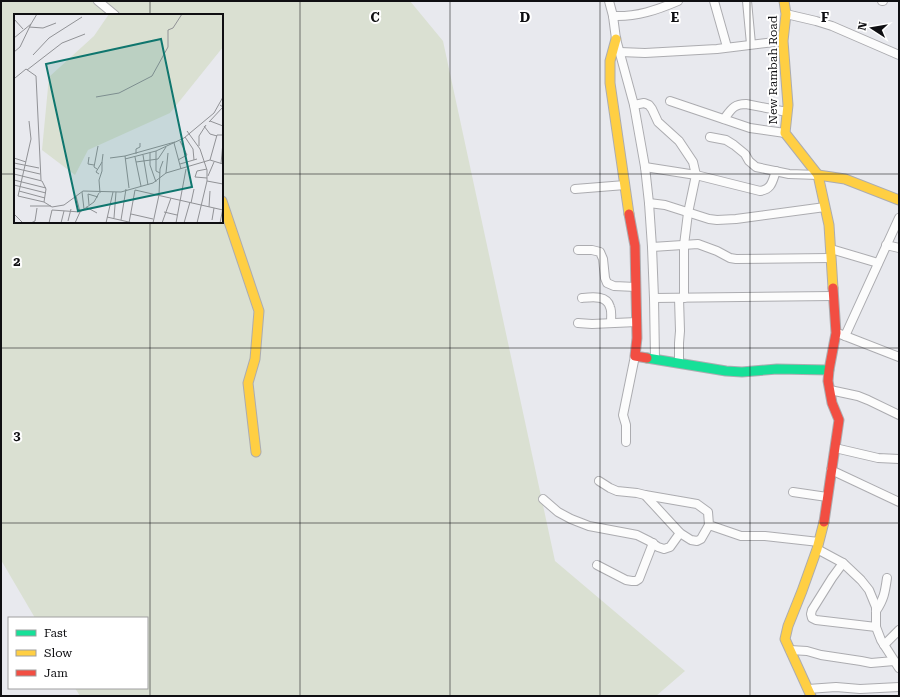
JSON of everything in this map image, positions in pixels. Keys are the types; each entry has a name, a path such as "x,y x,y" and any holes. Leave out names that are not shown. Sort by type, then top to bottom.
{"street":[{"path":"98,1 114,14"},
{"path":"609,1 613,16 616,40 634,105 645,167 652,247 655,359"},
{"path":"613,16 628,16 660,9 678,1"},
{"path":"714,1 727,47"},
{"path":"747,1 751,44"},
{"name":"New Rambah Road","path":"784,1 786,14 783,41 788,105 785,133 818,175"},
{"path":"786,14 832,26 899,55"},
{"path":"616,40 611,55 609,69 610,83 635,246 636,286 637,338 635,356 623,415 626,425 626,442"},
{"path":"620,52 645,53 783,41"},
{"path":"670,101 750,128 785,133"},
{"path":"634,105 644,103 649,105 658,122 679,141 693,162 696,175 688,213 684,245 679,363"},
{"path":"724,119 733,107 739,104 787,112"},
{"path":"710,137 726,140 734,145 745,154 749,161 756,167 789,174 818,175 844,179 899,200"},
{"path":"645,167 696,175 760,191 766,190 772,184 776,171"},
{"path":"818,175 829,225 833,296 840,334"},
{"path":"575,189 625,185"},
{"path":"649,203 665,205 688,213 717,220 825,207"},
{"path":"223,204 259,311 255,359 248,383 256,452"},
{"path":"899,218 878,264 840,334 829,370 828,381 832,403 839,420 824,527 788,626 785,639 810,692 836,687 860,689 899,687"},
{"path":"652,247 698,244 717,251 730,258 736,259 831,254 878,264"},
{"path":"886,245 899,248"},
{"path":"578,250 592,250 600,252 603,259 607,284 614,286 636,286"},
{"path":"654,298 833,296"},
{"path":"582,298 596,297 602,298 607,302 611,307 611,323"},
{"path":"578,323 592,324 636,322"},
{"path":"840,334 899,357"},
{"path":"635,356 726,371 742,372 777,369 829,370"},
{"path":"830,390 858,396 899,415"},
{"path":"835,448 878,458 899,459"},
{"path":"831,470 899,502"},
{"path":"599,481 610,488 617,490 637,492 645,495 697,504 708,512 709,525 701,539 697,541 691,540 680,533 645,495"},
{"path":"793,492 827,498"},
{"path":"543,499 558,512 571,519 589,526 636,535 664,549 670,548 680,533"},
{"path":"709,525 741,536 765,536 818,546 844,563 869,590 876,607 876,627 881,640 899,668"},
{"path":"597,565 626,580 636,581 639,579 653,544"},
{"path":"844,563 832,578 812,610 812,618 816,620 876,627"},
{"path":"876,611 882,602 887,578"},
{"path":"884,645 899,630"},
{"path":"790,650 807,651 821,655 871,663 894,661"}],"shaded area":[{"path":"1,1 410,1 443,41 555,561 685,671 656,696 80,696 76,689 148,689 148,617 34,617 1,560"}],"traffic: fast":[{"path":"647,358 726,371 742,372 777,369 829,370"}],"traffic: slow":[{"path":"784,1 786,14 783,41 788,105 785,133 818,175 829,225 833,288"},
{"path":"616,39 610,61 610,83 629,214"},
{"path":"818,175 845,179 899,200"},
{"path":"223,204 259,311 255,359 248,383 256,452"},
{"path":"811,696 785,639 788,626 817,549 824,522"}],"traffic: jam":[{"path":"629,214 635,246 637,338 635,356 647,358"},
{"path":"824,522 839,420 832,403 828,381 836,333 833,288"}]}
